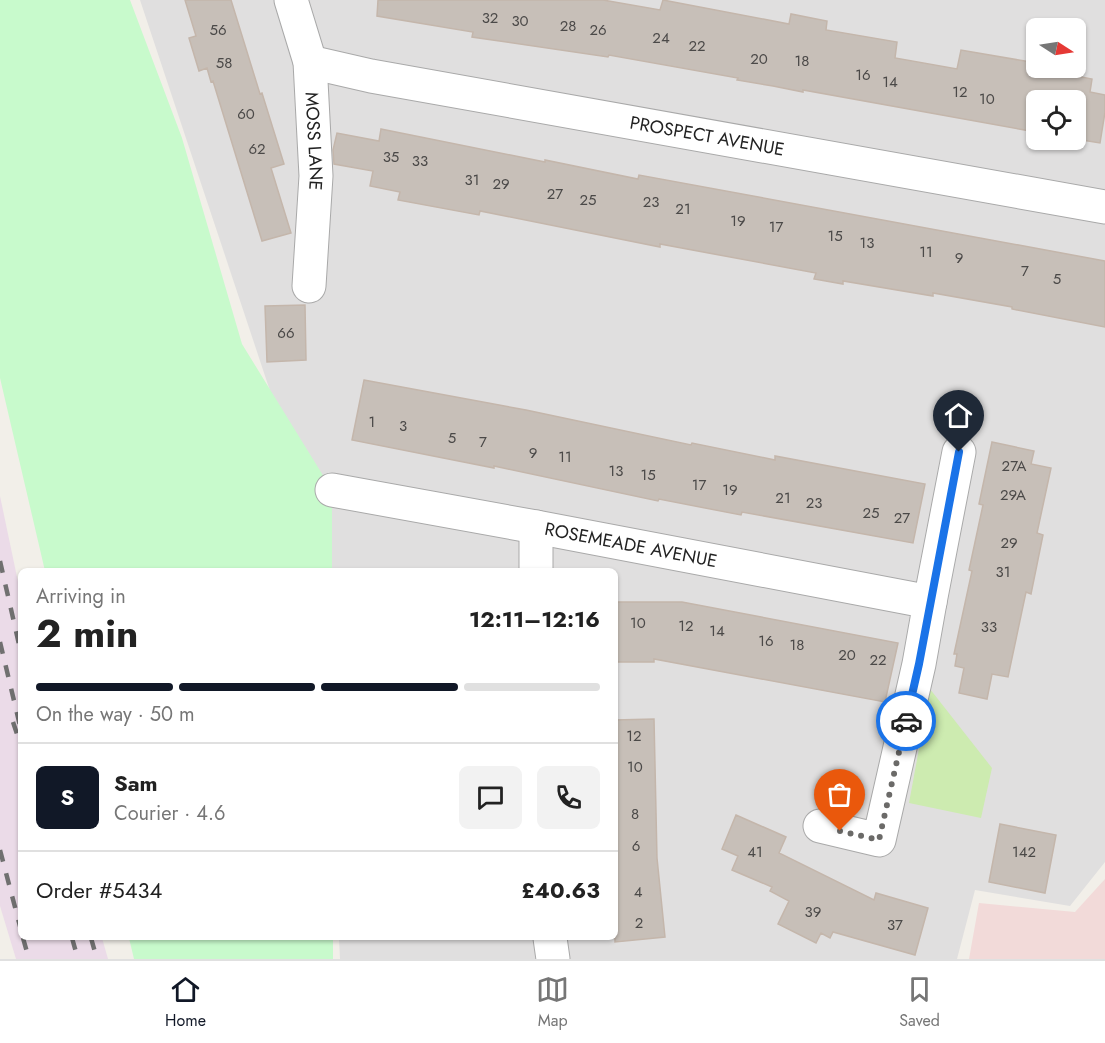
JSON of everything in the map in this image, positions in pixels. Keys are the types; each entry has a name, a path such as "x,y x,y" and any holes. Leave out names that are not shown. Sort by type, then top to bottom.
{"street":[{"name":"MOSS LANE","path":"291,0 310,62 316,176 309,286"},
{"name":"PROSPECT AVENUE","path":"310,62 371,76 1105,207"},
{"path":"820,826 879,840 919,664 959,452"},
{"name":"ROSEMEADE AVENUE","path":"332,490 930,602"},
{"path":"536,527 536,568"},
{"path":"550,940 553,959"}],"shaded area":[{"path":"140,0 1105,0 1105,862 1070,906 975,890 957,959 340,959 339,940 618,940 618,568 323,568 322,547"},
{"path":"0,496 18,582 18,940 103,940 108,959 16,959 0,906"},
{"path":"1105,879 1105,959 969,959 979,903 1075,912"}],"green space":[{"path":"0,0 130,0 182,138 242,344 332,490 332,568 44,568 0,378"},
{"path":"930,689 992,768 981,818 909,803"},
{"path":"129,940 333,940 333,959 134,959"}],"building":[{"path":"185,0 231,0 284,164 271,168 291,233 262,241 213,81 211,82 207,68 199,71 189,38 196,36"},
{"path":"378,0 603,0 660,10 663,0 789,24 791,14 827,21 826,30 897,42 895,58 957,69 961,50 1026,61 1026,78 1092,79 1090,92 1105,95 1105,112 1100,143 1086,141 1086,90 1026,90 1026,130 803,90 803,92 609,55 608,57 472,37 473,32 377,16"},
{"path":"381,129 638,179 639,175 1105,261 1105,327 933,293 933,296 843,281 843,284 814,279 816,273 660,244 660,247 480,211 479,215 398,200 400,192 370,186 373,171 334,164 333,150 337,133 379,141"},
{"path":"305,305 306,360 267,362 265,306"},
{"path":"364,380 526,410 691,445 692,443 775,460 775,456 925,484 913,543 742,512 741,515 659,499 658,501 494,466 494,468 352,440"},
{"path":"992,442 1034,451 1031,464 1051,468 1037,533 1043,535 1031,594 1026,592 1008,677 992,674 987,699 959,693 964,668 955,666 957,654 954,654 972,571 969,570 983,505 979,504"},
{"path":"618,602 682,602 898,643 885,702 654,659 654,662 618,662"},
{"path":"654,719 657,858 665,937 615,942 618,940 618,720"},
{"path":"736,815 786,837 779,853 874,900 876,893 928,908 915,955 833,932 830,938 821,933 816,943 778,924 789,901 770,891 772,887 732,870 738,856 722,849"},
{"path":"1000,824 1056,835 1045,893 989,882"}],"railway":[{"path":"0,561 18,640"},
{"path":"0,642 18,717"},
{"path":"13,722 18,737"},
{"path":"0,850 18,919"},
{"path":"24,940 29,959"},
{"path":"73,940 78,959"},
{"path":"92,940 97,959"}],"way so far":[{"path":"840,831 879,840 906,721"}],"route":[{"path":"906,721 959,452"}]}
